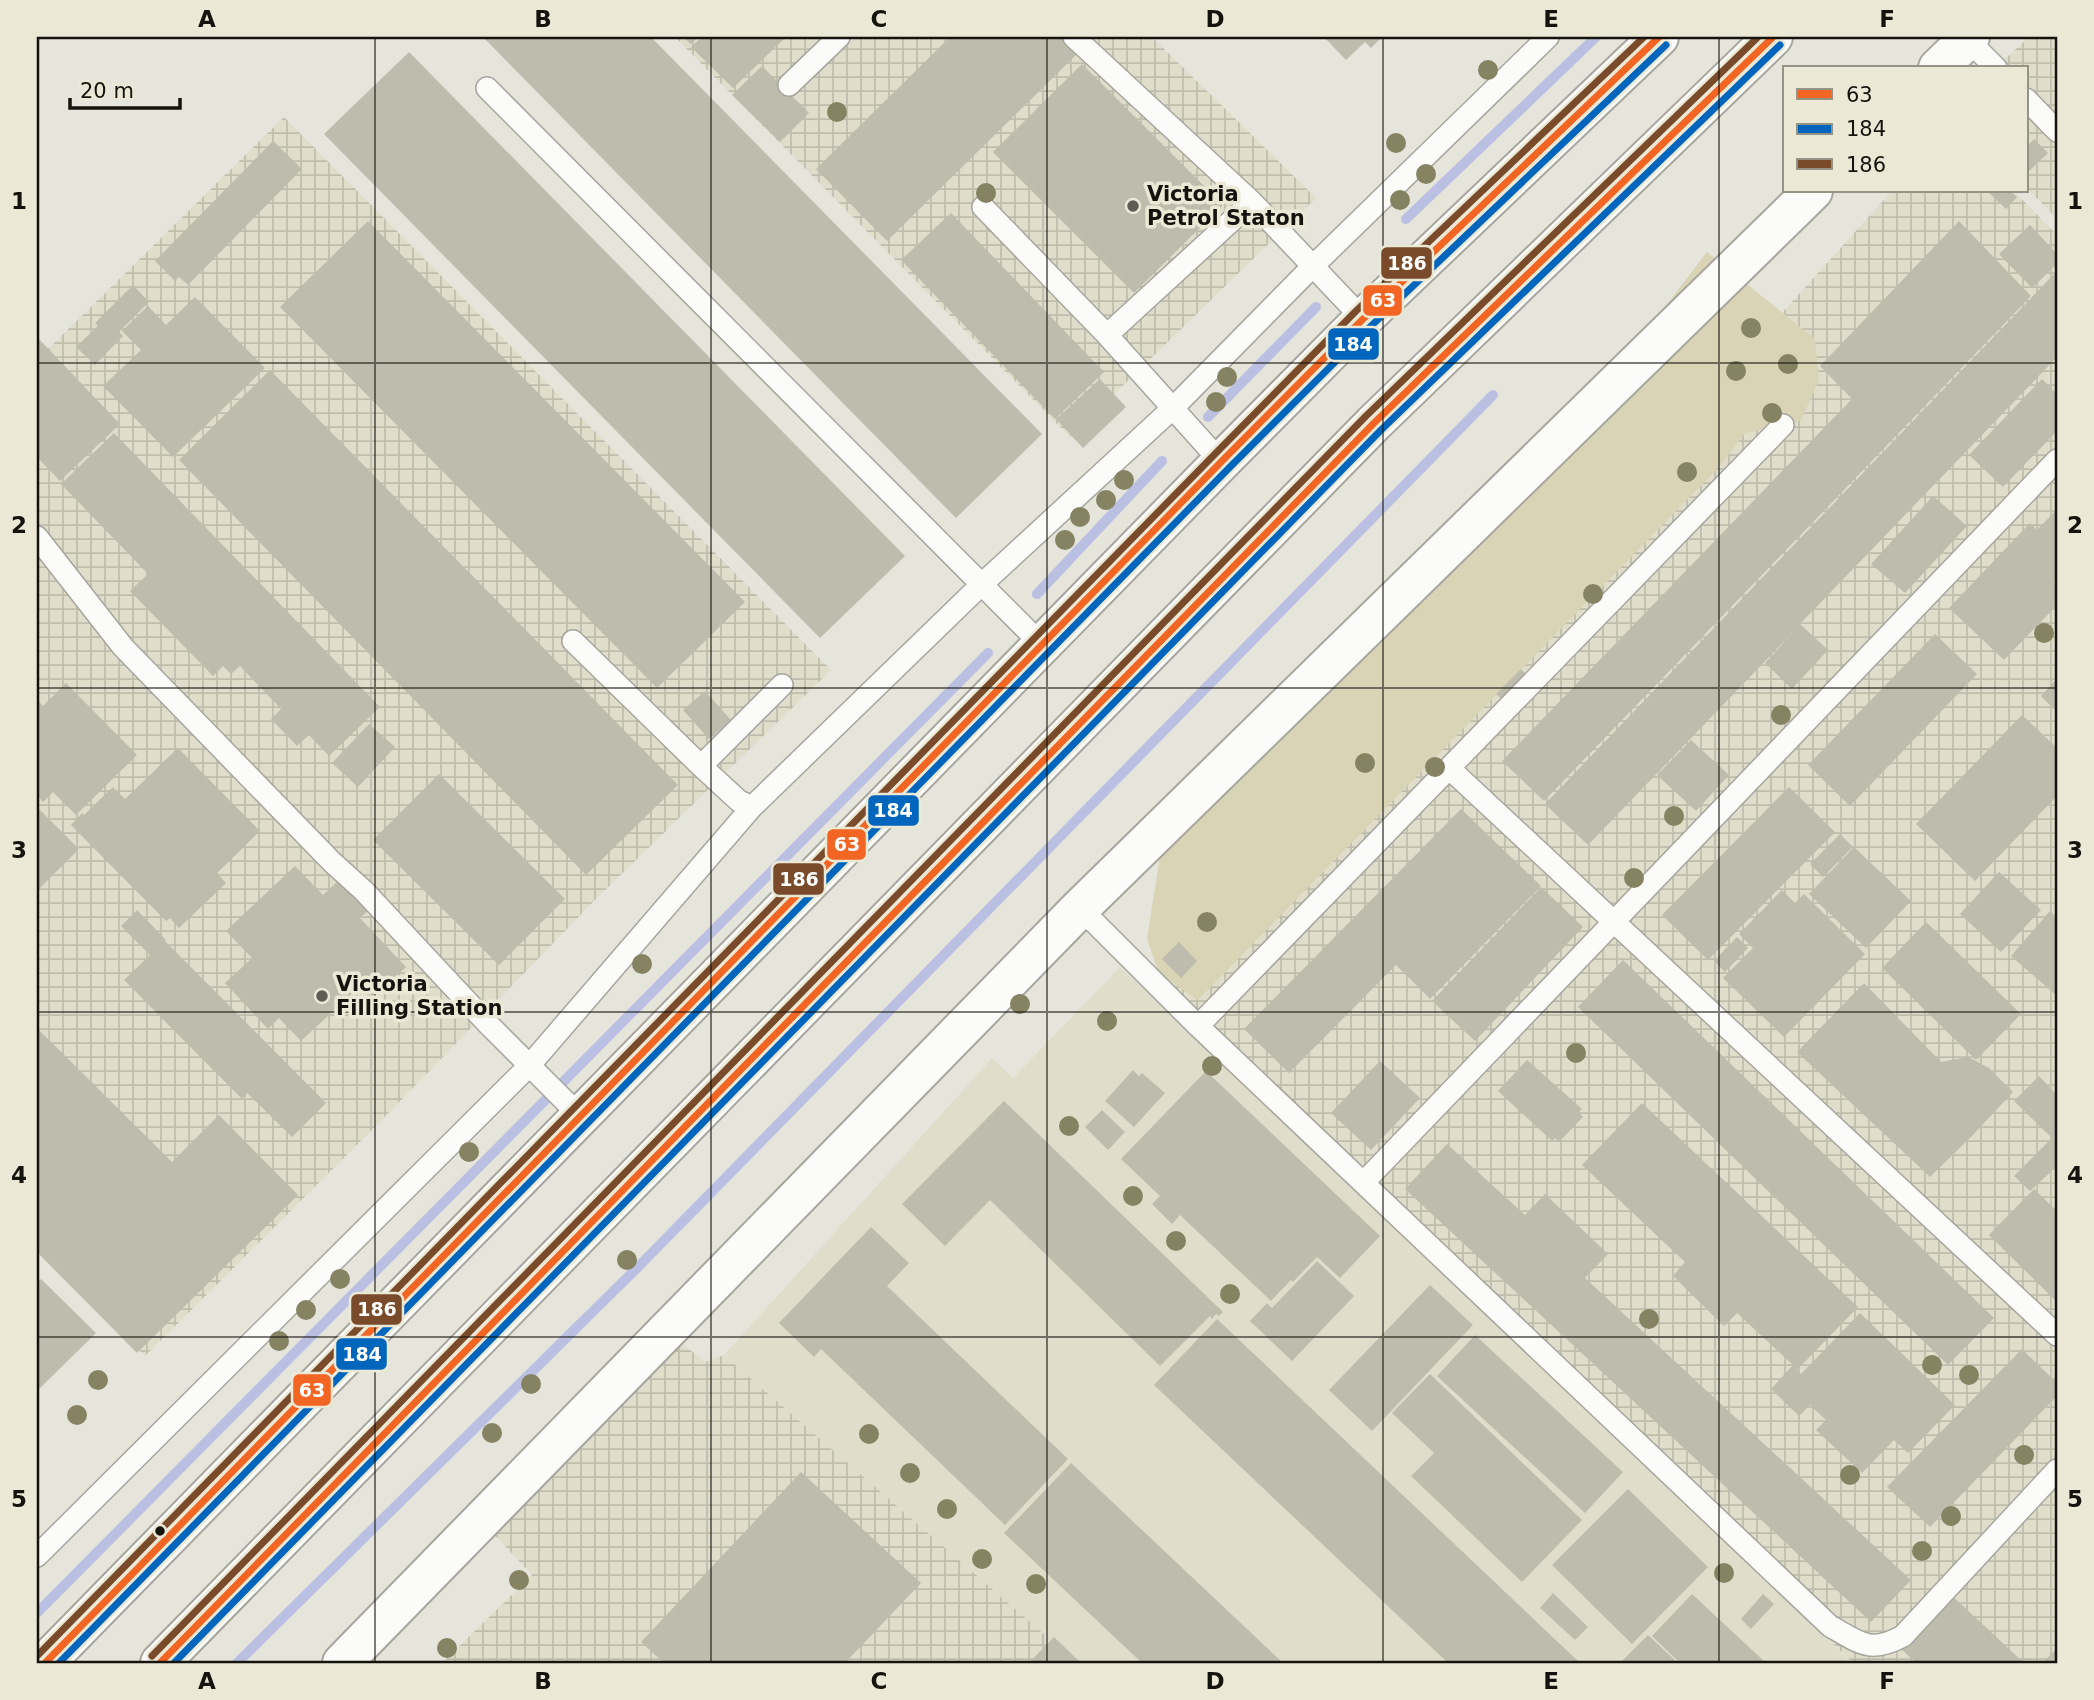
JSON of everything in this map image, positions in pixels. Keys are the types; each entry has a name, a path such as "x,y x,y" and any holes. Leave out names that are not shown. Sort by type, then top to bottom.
{"main road":[{"path":"45,1663 1221,462 1363,319 1659,37"},
{"path":"160,1663 1374,423 1773,37"},
{"path":"1940,66 1969,38"},
{"path":"342,1663 1080,908 1812,192"}],"lane":[{"path":"789,85 839,37"},
{"path":"1074,37 1252,202 1363,319"},
{"path":"37,1556 529,1066 752,807 981,585 1173,408 1548,37"},
{"path":"1969,38 1994,66"},
{"path":"487,88 1042,645"},
{"path":"2028,101 2057,131"},
{"path":"1107,335 1252,202"},
{"path":"983,207 1107,335 1221,462"},
{"path":"1198,1026 1783,425"},
{"path":"1364,1182 2057,460"},
{"path":"37,537 123,647 332,862 364,891 397,929 580,1116"},
{"path":"573,641 701,766 739,801 752,807"},
{"path":"701,766 782,685"},
{"path":"1449,768 2057,1335"},
{"path":"1080,908 1198,1026 1830,1626 1864,1645 1888,1644 1903,1636 2057,1470"}],"shaded area":[{"path":"675,37 1152,37 1316,198 1070,437"},
{"path":"2029,37 2057,37 2057,219 2028,189 2028,66 1997,66"},
{"path":"284,117 831,670 594,901 376,1126 145,1356 37,1249 37,339 48,349"},
{"path":"1891,192 2015,192 2057,235 2057,1663 1853,1663 1158,1002"},
{"path":"1707,252 1815,339 1819,380 1801,421 1745,433 1720,466 1198,1000 1159,974 1147,939 1160,856 1658,316"},
{"path":"1120,967 1852,1663 1077,1663 724,1355 992,1058 1013,1078"},
{"path":"671,1334 705,1362 724,1355 1077,1663 442,1663 532,1575 489,1529"}],"building":[{"path":"483,37 651,37 1042,434 956,518"},
{"path":"683,37 698,37 691,44"},
{"path":"702,37 786,37 733,88 691,47"},
{"path":"950,37 1060,37 1077,54 887,241 816,169"},
{"path":"1324,37 1382,37 1371,48 1365,42 1346,60"},
{"path":"409,52 905,556 820,638 324,134"},
{"path":"1082,64 1223,205 1134,293 993,152"},
{"path":"762,66 809,113 780,142 732,95"},
{"path":"2034,139 2048,153 2028,172 2028,145"},
{"path":"273,141 302,169 188,285 179,277 175,281 155,261"},
{"path":"1988,192 2011,192 2017,197 2006,209"},
{"path":"951,213 1104,372 1055,419 901,260"},
{"path":"368,221 745,602 657,688 280,307"},
{"path":"1959,221 2031,296 1544,801 1502,761 1852,399 1820,366"},
{"path":"2030,225 2057,254 2057,264 2032,288 1999,254"},
{"path":"2057,271 2057,357 1800,624 1828,650 1792,689 1765,663 1798,627 1588,845 1545,804"},
{"path":"133,285 149,302 119,332 123,336 95,365 76,347 98,326 95,323"},
{"path":"195,297 265,368 173,457 103,386 141,350 122,331 148,306 166,325"},
{"path":"37,337 120,424 60,481 37,457"},
{"path":"270,370 678,785 586,875 179,460"},
{"path":"1100,379 1126,407 1083,448 1056,419"},
{"path":"2042,379 2057,394 2057,431 2003,487 1969,455"},
{"path":"114,433 380,707 329,756 309,735 297,746 271,719 281,709 240,666 231,674 223,666 213,676 130,591 148,574 61,484"},
{"path":"1933,496 1967,526 1905,593 1871,564"},
{"path":"2057,509 2057,579 2054,582 2057,586 2057,605 2004,660 1949,608 2030,523 2037,530"},
{"path":"1935,634 1977,674 1850,806 1808,765"},
{"path":"1521,669 1532,680 1507,704 1496,694"},
{"path":"2057,679 2057,712 2041,696"},
{"path":"66,683 137,755 76,815 53,792 43,802 37,795 37,699 43,706"},
{"path":"705,691 731,720 709,739 683,710"},
{"path":"2022,715 2057,748 2057,796 1975,881 1916,824"},
{"path":"369,724 395,747 358,787 332,763"},
{"path":"1691,740 1729,775 1696,811 1657,775"},
{"path":"178,748 260,831 217,873 226,883 179,928 170,918 166,921 71,825 113,787 125,799"},
{"path":"439,774 565,899 499,965 373,840"},
{"path":"1789,787 1835,832 1708,960 1662,915"},
{"path":"37,807 79,849 37,891"},
{"path":"1461,809 1541,886 1430,999 1396,965 1289,1073 1244,1029"},
{"path":"1840,834 1853,847 1823,877 1810,864"},
{"path":"1854,847 1911,901 1866,948 1809,894"},
{"path":"295,866 323,895 339,880 368,911 360,918 406,967 370,999 359,987 301,1041 279,1018 268,1029 225,983 252,958 226,931"},
{"path":"1999,872 2041,910 2001,952 1960,914"},
{"path":"1541,887 1583,927 1475,1041 1432,1001"},
{"path":"1782,890 1795,903 1804,894 1865,954 1784,1037 1723,978 1753,948 1739,934"},
{"path":"137,910 326,1103 292,1137 247,1093 242,1099 124,980 150,955 121,926"},
{"path":"2050,911 2057,918 2057,996 2011,956"},
{"path":"1926,922 2021,1014 1976,1060 1882,968"},
{"path":"1737,937 1748,948 1725,972 1714,961"},
{"path":"1179,942 1197,961 1181,978 1162,959"},
{"path":"1623,960 1994,1318 1948,1365 1578,1007"},
{"path":"1864,983 1941,1062 1968,1057 1989,1068 2013,1092 1930,1177 1797,1052"},
{"path":"37,1028 172,1162 219,1115 298,1195 137,1353 37,1252"},
{"path":"1527,1060 1582,1109 1579,1112 1583,1117 1559,1142 1555,1138 1552,1141 1498,1091"},
{"path":"1380,1061 1420,1098 1371,1150 1331,1113"},
{"path":"1133,1070 1139,1076 1142,1073 1165,1093 1134,1127 1105,1101"},
{"path":"1206,1071 1380,1236 1340,1278 1317,1257 1271,1301 1180,1215 1172,1224 1152,1204 1160,1196 1121,1159"},
{"path":"2039,1076 2057,1095 2057,1166 2030,1191 2014,1176 2052,1138 2014,1101"},
{"path":"1004,1101 1223,1312 1212,1319 1210,1316 1160,1366 990,1200 945,1246 902,1204"},
{"path":"1642,1103 1858,1307 1797,1370 1801,1374 1860,1313 1955,1405 1908,1453 1894,1440 1862,1473 1816,1430 1826,1420 1810,1405 1799,1416 1771,1389 1793,1365 1737,1313 1724,1326 1673,1276 1685,1262 1582,1165"},
{"path":"1102,1110 1125,1132 1108,1150 1085,1127"},
{"path":"1447,1144 1525,1215 1545,1194 1608,1254 1585,1278 1911,1580 1871,1622 1405,1189"},
{"path":"2034,1189 2057,1211 2057,1302 1989,1235"},
{"path":"871,1227 909,1263 887,1286 1068,1459 1005,1525 821,1349 814,1357 779,1323"},
{"path":"1317,1261 1354,1296 1292,1361 1250,1321 1267,1303 1272,1308"},
{"path":"41,1279 96,1333 37,1391 37,1283"},
{"path":"1430,1285 1473,1325 1372,1431 1329,1390"},
{"path":"1217,1319 1580,1663 1448,1663 1154,1385"},
{"path":"1475,1335 1623,1472 1585,1513 1437,1376"},
{"path":"2022,1349 2057,1383 2057,1396 1930,1527 1887,1487"},
{"path":"1430,1374 1582,1520 1522,1582 1411,1476 1434,1453 1392,1413"},
{"path":"1071,1463 1283,1663 1142,1663 1004,1533"},
{"path":"801,1472 921,1583 845,1663 664,1663 641,1642"},
{"path":"1628,1489 1708,1567 1632,1644 1552,1565"},
{"path":"1947,1591 2024,1663 1916,1663 1896,1644"},
{"path":"1553,1593 1588,1627 1575,1640 1540,1608"},
{"path":"1692,1594 1766,1663 1680,1663 1652,1636"},
{"path":"1763,1594 1774,1604 1751,1629 1741,1619"},
{"path":"1648,1635 1678,1663 1620,1663"},
{"path":"1054,1637 1081,1663 1029,1663"},
{"path":"2057,1648 2057,1663 2043,1663"}],"waterway":[{"path":"1406,219 1596,37"},
{"path":"1208,417 1316,307"},
{"path":"237,1663 641,1264 1493,395"},
{"path":"1037,594 1162,461"},
{"path":"37,1613 988,653"}],"transit line":[{"name":"186","path":"37,1656 1356,311 1644,37"},
{"name":"63","path":"45,1663 1221,462 1363,319 1659,37"},
{"name":"186","path":"152,1656 1366,416 1758,37"},
{"name":"63","path":"160,1663 1374,423 1773,37"},
{"name":"184","path":"59,1663 1228,469 1370,327 1666,45"},
{"name":"184","path":"174,1663 1381,430 1780,45"}],"place":[{"name":"Victoria Petrol Staton","path":"1133,206"},
{"name":"Victoria Filling Station","path":"322,996"}]}
